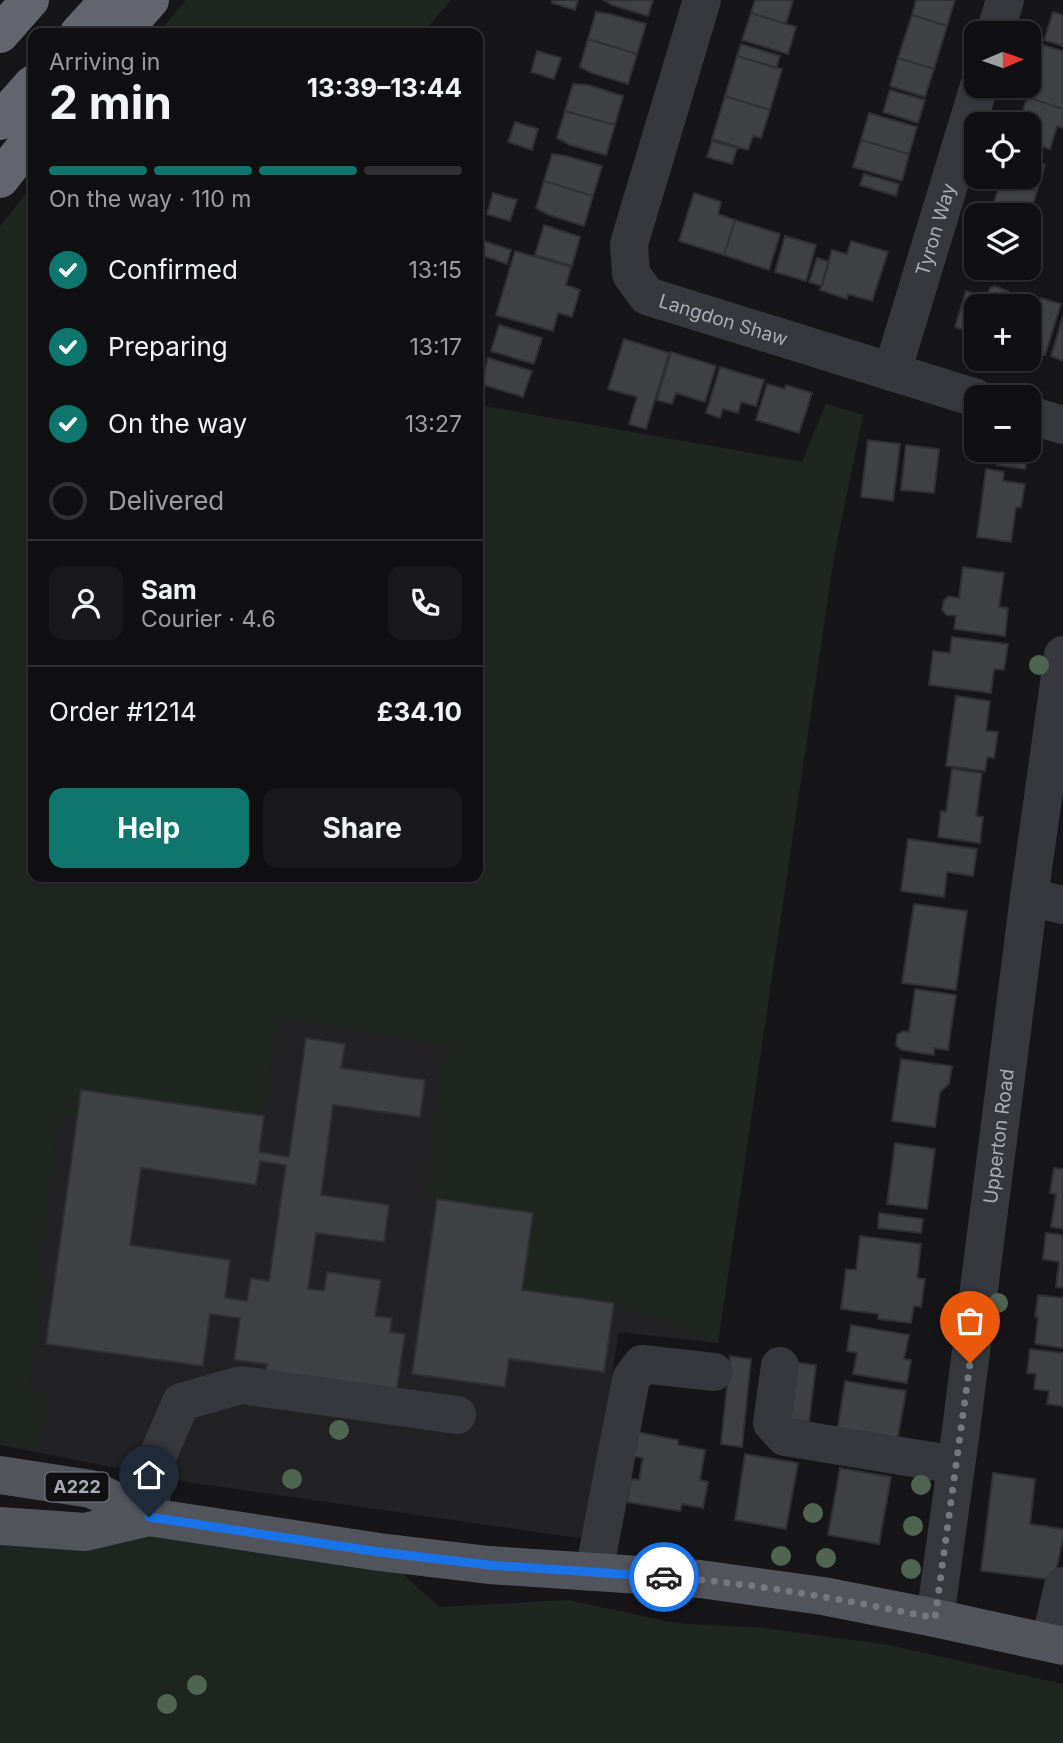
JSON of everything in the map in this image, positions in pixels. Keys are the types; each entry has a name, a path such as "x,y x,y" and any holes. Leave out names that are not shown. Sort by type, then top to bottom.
{"highway":[{"path":"0,34 30,0"},
{"path":"84,28 109,0"},
{"path":"125,28 150,0"},
{"path":"0,121 28,90"},
{"path":"0,179 28,143"}],"main road":[{"name":"A222","path":"0,1475 90,1489 149,1517 379,1552 489,1565 594,1572"},
{"name":"A222","path":"0,1526 85,1532 149,1517"},
{"path":"594,1572 700,1579 823,1596 1056,1644"}],"street":[{"name":"Langdon Shaw","path":"702,0 629,244 631,274 648,296 964,394"},
{"path":"999,21 1005,0"},
{"name":"Tyron Way","path":"892,372 975,98"},
{"path":"1041,419 1063,425"},
{"name":"Upperton Road","path":"935,1618 956,1465 1046,901 1063,655"},
{"path":"594,1572 631,1380 642,1364 714,1372"},
{"path":"780,1366 772,1423 785,1437 956,1465"},
{"path":"149,1517 156,1460 181,1402 241,1385 457,1415"},
{"path":"1056,1644 1063,1586"}],"shaded area":[{"path":"186,0 451,0 427,28 162,28"},
{"path":"28,191 28,882 483,882 483,406 802,462 826,404 863,415 834,556 718,1343 614,1303 522,1290 533,1213 425,1198 445,1046 278,1017 264,1116 82,1090 77,1118 60,1115 37,1274 45,1275 29,1390 45,1393 40,1447 0,1445 0,226"},
{"path":"0,369 28,800 28,882 483,882 483,406 802,462 826,404 863,415 834,556 718,1343 619,1332 585,1535 578,1538 187,1482 0,1445"},
{"path":"149,1517 379,1552 439,1607 568,1600 675,1623 764,1628 889,1645 1063,1684 1063,1743 0,1743 0,1526"}],"building":[{"path":"552,0 578,0 575,10 552,3"},
{"path":"604,0 653,0 648,16"},
{"path":"755,0 793,0 786,24 751,13"},
{"path":"916,0 955,0 947,26 912,15"},
{"path":"596,12 646,24 637,54 588,39"},
{"path":"1053,12 1063,15 1063,46 1044,40"},
{"path":"751,13 796,27 788,54 742,40"},
{"path":"912,15 947,26 934,69 898,58"},
{"path":"588,39 637,54 628,84 580,67"},
{"path":"741,44 780,56 776,68 737,56"},
{"path":"1043,45 1063,51 1063,109 1030,98 1041,98"},
{"path":"537,51 561,58 554,79 531,72"},
{"path":"737,56 782,69 770,110 725,96"},
{"path":"898,58 934,69 925,97 890,86"},
{"path":"573,84 588,85 623,96 615,125 565,111"},
{"path":"890,90 925,100 918,123 883,112"},
{"path":"725,96 770,110 761,138 753,136 748,150 712,139"},
{"path":"1027,98 1063,109 1063,128 1057,126 1050,149 1041,146 1041,112 1023,112"},
{"path":"565,111 615,125 606,155 570,145 557,138"},
{"path":"869,113 917,127 909,154 861,140"},
{"path":"515,122 538,129 532,150 508,142"},
{"path":"861,140 909,154 902,181 853,167"},
{"path":"712,141 737,148 732,164 707,157"},
{"path":"552,154 602,166 593,196 544,181"},
{"path":"864,174 899,184 896,196 860,185"},
{"path":"544,181 593,196 584,226 536,208"},
{"path":"998,189 1037,191 1033,203 994,203"},
{"path":"493,193 517,200 510,221 487,214"},
{"path":"694,193 721,202 718,214 735,220 724,255 679,241"},
{"path":"735,220 780,234 769,270 724,255"},
{"path":"544,225 580,237 572,266 535,255"},
{"path":"785,236 816,245 806,281 775,272"},
{"path":"483,241 511,250 507,264 483,256"},
{"path":"851,241 888,252 872,301 848,294 847,299 820,290 832,250 847,254"},
{"path":"515,251 571,267 566,285 580,290 572,317 558,313 553,331 496,315"},
{"path":"817,258 829,262 822,286 809,282"},
{"path":"994,286 1010,294 988,294"},
{"path":"964,298 964,330 955,327"},
{"path":"1041,298 1061,304 1045,355 1041,354"},
{"path":"1063,316 1063,361 1051,356"},
{"path":"499,325 542,338 534,364 491,351"},
{"path":"624,339 669,353 646,429 629,424 637,397 608,389"},
{"path":"671,352 716,366 705,402 676,393 672,404 657,400"},
{"path":"488,358 532,371 523,397 483,385"},
{"path":"720,367 764,380 756,406 741,402 738,413 723,409 720,418 706,413"},
{"path":"767,384 785,389 786,385 812,393 799,433 756,420"},
{"path":"868,440 900,444 893,501 861,497"},
{"path":"906,445 939,449 934,493 901,490"},
{"path":"998,462 1026,462 1025,469 997,465"},
{"path":"986,469 1004,472 1003,481 1025,484 1021,507 1016,507 1011,542 977,537"},
{"path":"963,567 1004,573 999,607 1008,608 1005,636 954,629 956,616 947,615 942,610 944,600 949,596 959,598"},
{"path":"952,637 1008,644 1004,670 994,669 991,693 929,685 933,651 950,653"},
{"path":"956,696 990,701 986,731 998,732 994,758 987,757 985,771 946,766"},
{"path":"952,769 982,773 976,816 983,817 980,843 938,837 941,811 946,812"},
{"path":"908,839 977,849 973,876 947,872 944,897 901,891"},
{"path":"914,904 967,911 956,990 902,983"},
{"path":"915,989 956,995 948,1050 934,1048 934,1055 902,1050 896,1045 897,1035 903,1031 909,1032"},
{"path":"306,1038 345,1044 341,1068 425,1080 420,1117 333,1105 321,1195 389,1205 384,1242 316,1233 308,1289 324,1291 327,1272 381,1280 375,1316 392,1318 390,1332 405,1334 396,1394 265,1376 267,1364 234,1360 240,1318 210,1314 203,1366 46,1344 81,1090 264,1116 259,1152 289,1157","holes":["260,1161 286,1165 269,1281 251,1278 247,1301 225,1298 230,1260 130,1245 141,1168 256,1185"]},
{"path":"901,1059 952,1066 949,1084 940,1092 935,1127 892,1121"},
{"path":"895,1143 935,1149 927,1209 887,1204"},
{"path":"1054,1168 1063,1169 1063,1229 1051,1227 1056,1194 1050,1193"},
{"path":"437,1199 533,1213 522,1290 614,1303 604,1372 509,1359 505,1387 412,1374"},
{"path":"879,1213 923,1219 921,1233 878,1228"},
{"path":"1046,1233 1063,1235 1063,1288 1056,1287 1059,1262 1043,1259"},
{"path":"860,1236 921,1244 917,1278 925,1279 921,1307 914,1306 911,1323 878,1319 878,1314 841,1309 846,1269 856,1270"},
{"path":"1038,1295 1063,1298 1063,1348 1035,1344"},
{"path":"851,1325 909,1335 904,1359 911,1360 907,1383 853,1374 857,1353 847,1351"},
{"path":"1030,1349 1063,1353 1063,1406 1047,1404 1049,1391 1034,1389 1036,1374 1027,1373"},
{"path":"730,1356 751,1359 742,1447 721,1444"},
{"path":"792,1362 816,1365 809,1422 785,1419"},
{"path":"845,1381 906,1391 896,1448 836,1438"},
{"path":"636,1432 678,1440 678,1445 705,1450 700,1480 708,1482 703,1508 682,1504 680,1511 627,1502 631,1479 639,1480 643,1458 632,1456"},
{"path":"745,1454 798,1463 786,1529 735,1520"},
{"path":"840,1468 891,1477 879,1544 828,1535"},
{"path":"993,1473 1035,1479 1030,1524 1063,1529 1054,1580 981,1571"}],"way so far":[{"path":"664,1577 700,1579 823,1596 935,1618 970,1363"}],"route":[{"path":"149,1517 379,1552 489,1565 664,1577"}]}
